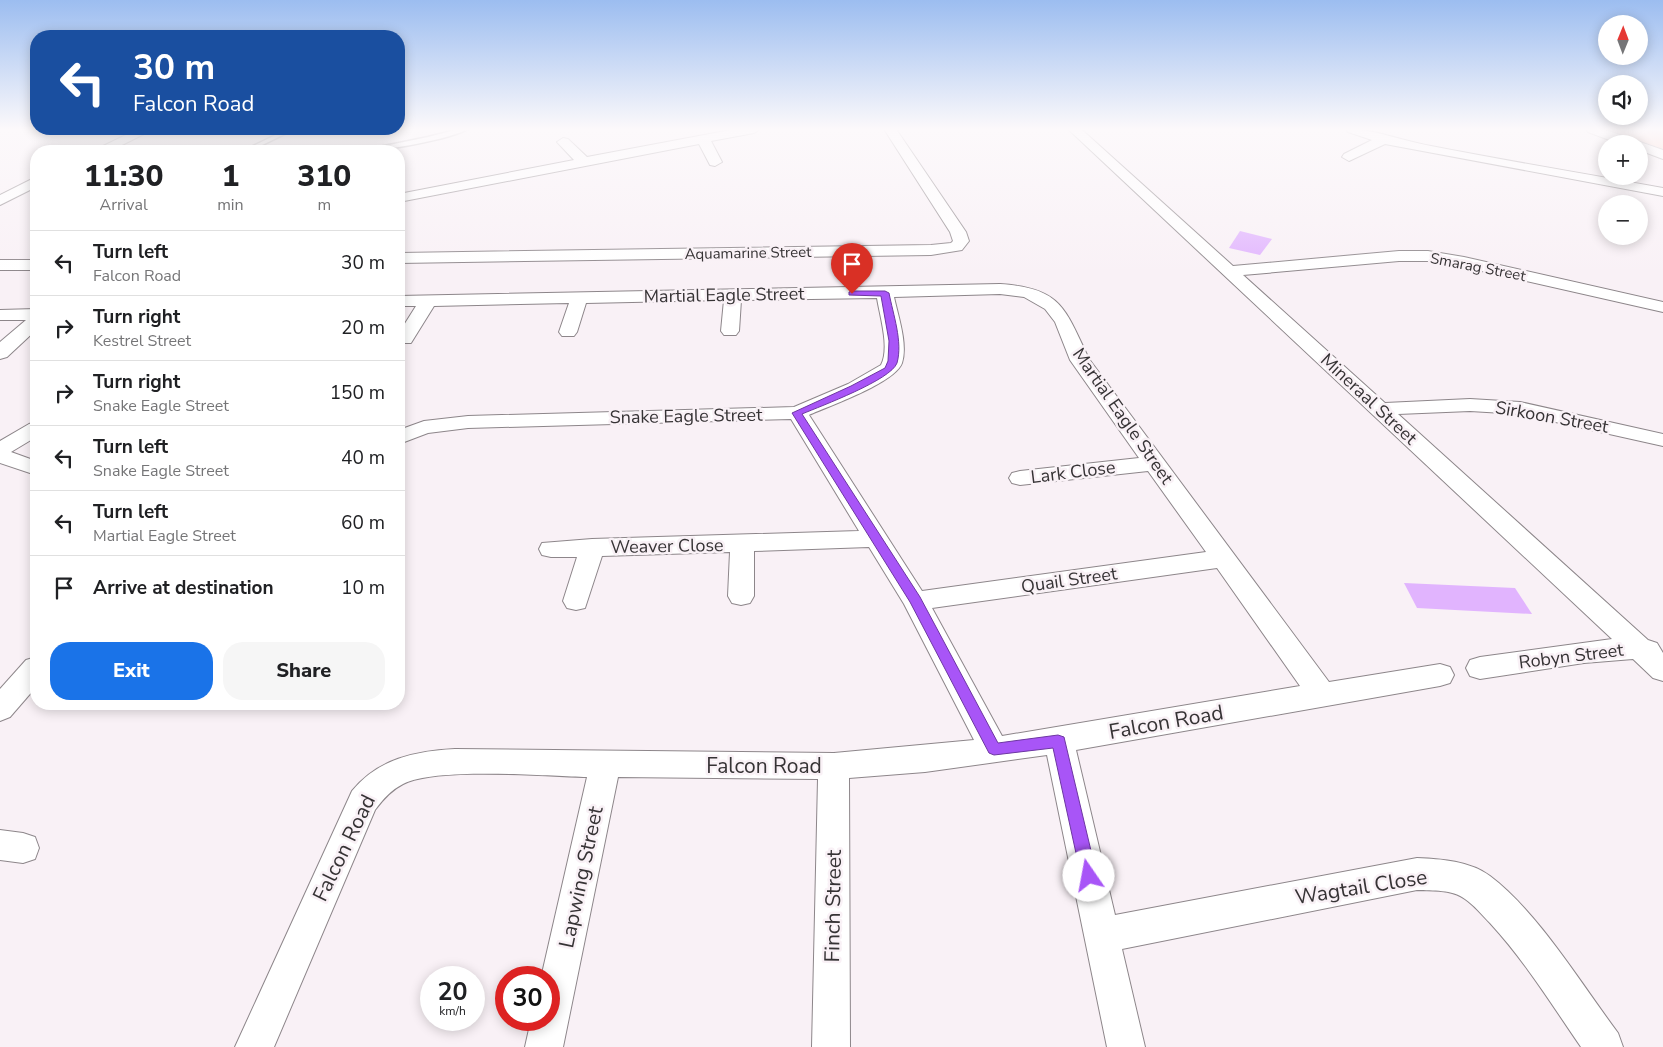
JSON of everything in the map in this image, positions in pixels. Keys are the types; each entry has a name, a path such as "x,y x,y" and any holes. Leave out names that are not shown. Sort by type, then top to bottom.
{"street":[{"path":"405,197 502,178"},
{"name":"Aquamarine Street","path":"405,258 921,250 956,247 961,241 958,232 922,178"},
{"name":"Mineraal Street","path":"1127,178 1379,409 1651,651 1663,670"},
{"path":"1587,178 1663,192"},
{"path":"0,201 30,185"},
{"name":"Smarag Street","path":"1230,272 1399,256 1428,256 1464,262 1663,307"},
{"path":"0,265 30,265"},
{"name":"Martial Eagle Street","path":"405,301 1009,290 1023,291 1043,297 1055,308 1080,360 1222,559 1321,693"},
{"name":"Snake Eagle Street","path":"405,435 424,427 468,422 796,413 855,388 889,369 893,361 893,341 885,293"},
{"path":"730,331 733,295"},
{"path":"568,332 579,298"},
{"path":"405,337 428,301"},
{"path":"0,315 30,317"},
{"path":"0,353 30,322"},
{"name":"Sirkoon Street","path":"1379,409 1462,405 1520,408 1663,440"},
{"path":"796,413 915,600 994,749"},
{"path":"0,450 30,432"},
{"path":"0,456 30,466"},
{"name":"Lark Close","path":"1020,478 1155,463"},
{"name":"Weaver Close","path":"551,549 742,545 877,539"},
{"name":"Weaver Close","path":"741,596 742,545"},
{"name":"Weaver Close","path":"576,602 592,547"},
{"name":"Quail Street","path":"915,600 1222,559"},
{"name":"Robyn Street","path":"1480,668 1584,652 1651,651"},
{"path":"0,709 30,675"},
{"name":"Falcon Road","path":"254,1047 363,801 378,783 404,768 421,764 455,762 834,766 897,762 1058,741 1321,693 1440,675"},
{"path":"1058,741 1126,1047"},
{"name":"Lapwing Street","path":"544,1047 605,765"},
{"name":"Finch Street","path":"831,1047 834,766"},
{"name":"Wagtail Close","path":"1102,934 1417,874 1444,875 1461,880 1477,888 1507,916 1520,930 1604,1047"}],"building":[{"path":"1240,231 1272,239 1260,255 1229,248"},
{"path":"1404,583 1515,588 1532,614 1417,608"}],"route":[{"path":"852,294 885,293 893,341 893,361 889,369 877,377 796,413 915,600 994,749 1058,741 1089,876"}]}
